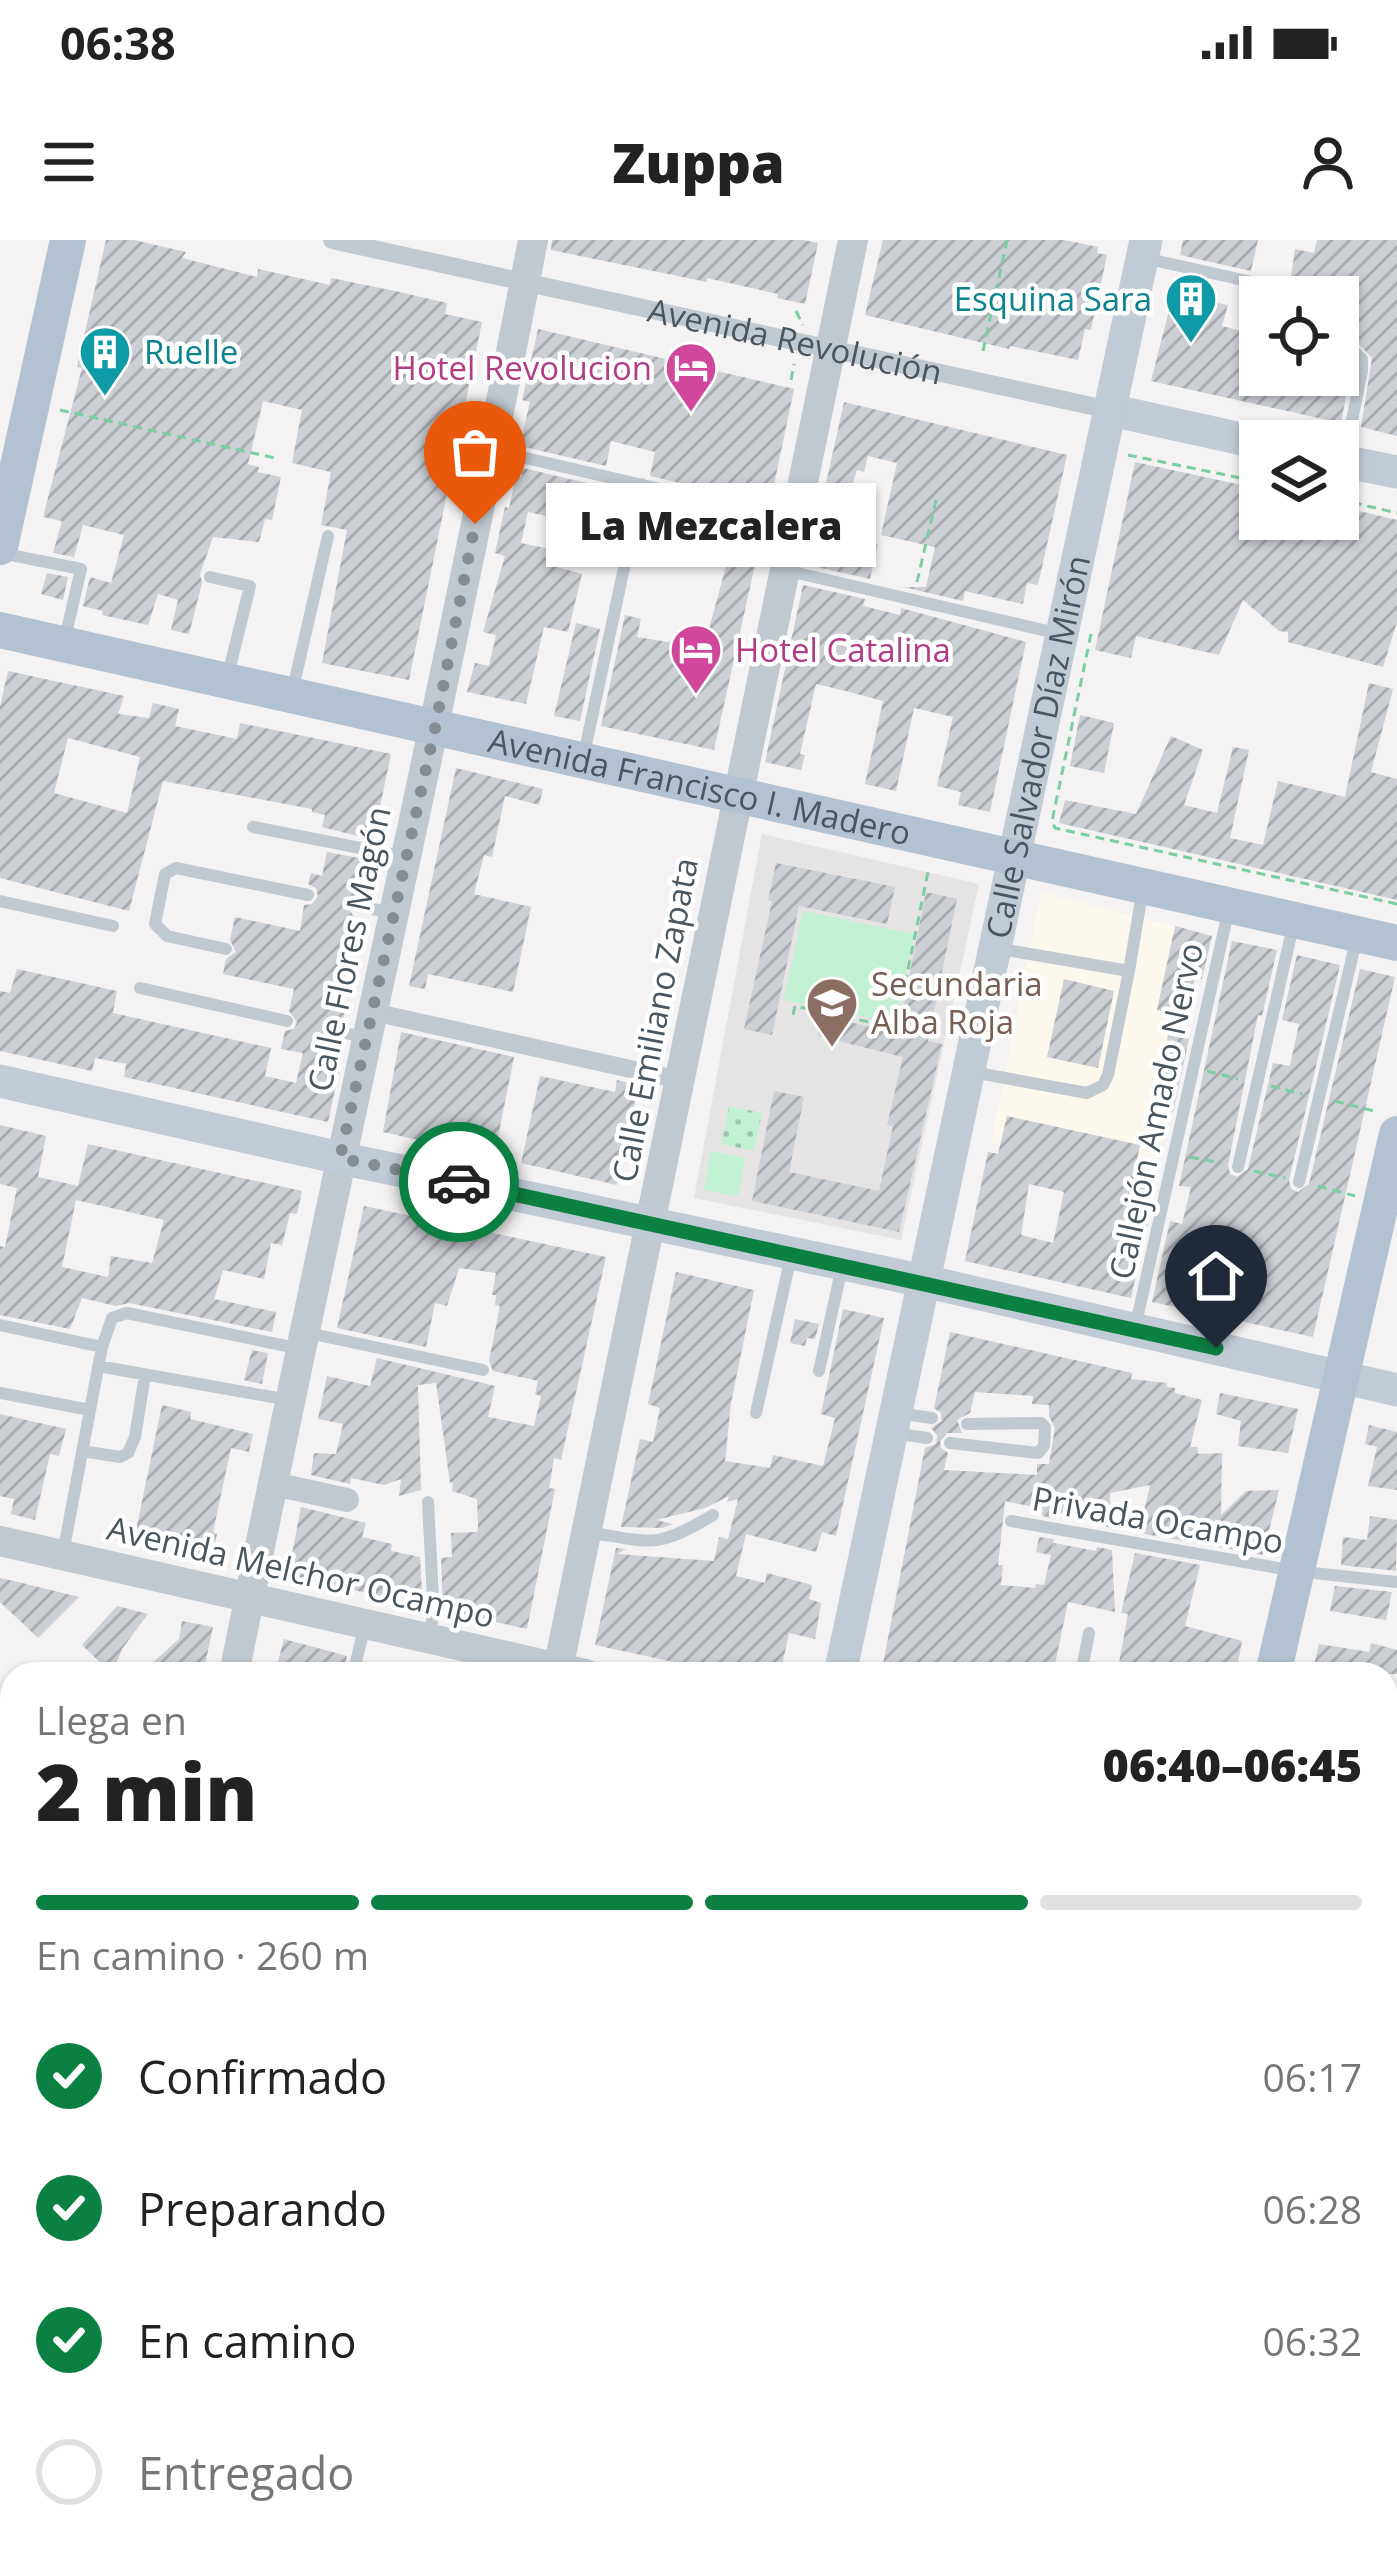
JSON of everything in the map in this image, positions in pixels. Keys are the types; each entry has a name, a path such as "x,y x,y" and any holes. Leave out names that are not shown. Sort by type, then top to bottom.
{"main road":[{"path":"0,548 68,240"},
{"name":"Calle Salvador Díaz Mirón","path":"842,1662 1013,858 1077,633 1110,410 1144,249"},
{"name":"Avenida Revolución","path":"1110,410 1239,438"},
{"path":"1359,464 1397,472"},
{"name":"Avenida Francisco I. Madero","path":"0,630 1397,943"},
{"path":"0,1081 843,1263 1397,1390"},
{"path":"1276,1662 1379,1202 1387,1123"}],"street":[{"name":"Avenida Revolución","path":"332,240 1110,410"},
{"name":"Calle Flores Magón","path":"236,1662 340,1158 360,1027 395,913 533,240"},
{"name":"Calle Emiliano Zapata","path":"568,1662 586,1532 854,240"},
{"path":"360,1027 680,1080"},
{"path":"274,1484 347,1500"},
{"name":"Avenida Melchor Ocampo","path":"0,1541 526,1662"}],"lane":[{"path":"1144,249 1239,277"},
{"path":"1359,355 1359,384"},
{"path":"489,449 794,520"},
{"path":"582,761 642,484"},
{"path":"292,695 328,536"},
{"path":"0,548 81,569 63,645"},
{"path":"783,570 1077,633"},
{"path":"210,577 250,586 227,681"},
{"path":"253,827 407,857"},
{"path":"226,949 167,936 155,924 165,874 176,868 308,895"},
{"path":"967,1071 1087,1093 1096,1090 1108,1075 1144,886"},
{"path":"0,901 113,926"},
{"name":"Callejón Amado Nervo","path":"1135,1329 1229,905"},
{"path":"357,906 395,913"},
{"path":"1238,1167 1295,920"},
{"path":"1299,1182 1358,934"},
{"path":"994,948 1129,971"},
{"path":"140,988 287,1021"},
{"path":"756,1413 792,1252"},
{"path":"819,1371 843,1263"},
{"path":"62,1554 102,1347 112,1318 127,1313 483,1370"},
{"path":"0,1325 102,1347"},
{"path":"98,1366 290,1400"},
{"path":"82,1450 120,1457 133,1447 145,1375"},
{"path":"0,1393 90,1410"},
{"path":"893,1422 932,1418"},
{"path":"893,1422 927,1438"},
{"path":"950,1443 1038,1453 1044,1446 1041,1423 967,1424"},
{"path":"428,1502 434,1598 431,1639"},
{"path":"586,1532 656,1542 674,1539 713,1515"},
{"name":"Privada Ocampo","path":"1011,1521 1295,1571 1397,1582"},
{"path":"356,1662 366,1624"},
{"path":"1083,1662 1089,1633"}],"path":[{"path":"983,351 1007,240"},
{"path":"32,404 275,458"},
{"path":"1127,458 1129,453 1239,477"},
{"path":"913,600 937,496"},
{"path":"1359,505 1397,513"},
{"path":"1077,633 1052,821 1055,828 1397,904"},
{"path":"896,1028 928,872"},
{"path":"794,1016 795,1006 934,1036"},
{"path":"1193,1068 1318,1097 1387,1123"},
{"path":"1176,1154 1379,1202"}],"shaded area":[{"name":"Secundaria Alba Roja","path":"762,834 979,884 901,1240 694,1198"},
{"path":"1041,892 1205,934 1153,1179 991,1143"}],"green space":[{"path":"803,911 914,934 895,1023 784,1000"},
{"path":"729,1106 762,1113 754,1151 721,1144"},
{"path":"711,1151 745,1158 738,1197 704,1190"}],"building":[{"path":"106,240 134,240 186,252 182,258 257,277 258,269 330,285 331,278 395,291 447,303 445,314 482,322 409,680 322,663 347,530 321,525 331,472 292,463 302,410 263,401 248,464 259,467 258,472 281,477 272,520 265,519 259,542 213,537 200,574 189,634 171,630 178,600 158,594 148,625 83,606 90,577 111,583 124,535 83,525 74,557 53,553 62,521 43,517 82,368 77,367"},
{"path":"552,240 818,243 805,304 707,278 707,282 551,250"},
{"path":"883,240 1064,240 1098,247 1097,253 1107,255 1091,330 1085,329 1078,360 865,315"},
{"path":"1183,240 1258,240 1251,271 1180,255"},
{"path":"1317,240 1397,240 1397,436 1361,427 1372,358 1359,344 1359,276 1291,276 1295,249 1314,253"},
{"path":"1194,290 1215,294 1213,302 1228,305 1222,326 1239,330 1239,396 1346,396 1342,420 1151,381 1174,291 1192,296"},
{"path":"538,329 794,389 770,504 650,476 655,452 611,441 606,466 520,446 530,402 522,400"},
{"path":"844,402 1067,455 1038,585 1027,583 1023,604 965,591 963,601 903,587 926,587 935,547 881,535 897,463 868,456 864,472 857,470 837,535 878,544 870,579 808,565"},
{"path":"1135,462 1239,484 1239,540 1359,540 1359,511 1397,520 1397,622 1383,667 1288,642 1288,632 1279,631 1243,600 1219,655 1136,636 1131,658 1095,650"},
{"path":"523,468 629,493 621,532 528,512 521,543 560,551 557,567 582,574 568,632 544,627 526,704 467,692 475,663 489,666 496,635 483,632 505,556 495,553 505,507 509,508 516,476 521,477"},
{"path":"650,498 764,524 714,750 601,726 625,615 641,619 637,637 704,648 726,566 639,547"},
{"path":"47,573 68,577 63,600 41,594"},
{"path":"803,585 865,599 863,606 900,615 901,608 1026,642 990,812 958,805 961,792 937,786 953,717 914,708 896,791 865,784 883,701 816,684 800,754 805,755 801,770 765,762"},
{"path":"576,623 600,629 580,721 554,716"},
{"path":"8,671 124,696 118,714 149,718 153,703 179,709 175,726 237,739 240,723 391,754 373,840 322,827 325,815 312,809 163,781 129,911 0,878 0,707","holes":["68,738 140,757 127,813 54,793"]},
{"path":"1369,683 1393,689 1371,772 1397,779 1397,900 1059,823 1065,800 1136,814 1171,736 1203,750 1184,805 1217,813 1233,747 1249,750 1230,838 1263,845 1278,781 1345,797"},
{"path":"1080,715 1114,723 1104,773 1070,766"},
{"path":"456,768 543,789 539,805 505,796 492,857 484,855 474,894 531,907 513,992 428,974 425,989 409,986"},
{"path":"327,852 369,860 359,896 350,898 347,905 356,921 338,1008 345,1010 342,1022 333,1024 330,1031 338,1042 333,1065 340,1066 328,1122 124,1077 126,1064 95,1058 92,1071 0,1051 0,991 10,993 17,969 117,991 113,1013 271,1048 265,1076 296,1083 303,1053 281,1049 285,1031 294,1029 297,1022 289,1011 294,989 223,974 226,959 236,952 230,940 235,917 300,931 304,905 318,896 308,884 311,873 322,876"},
{"path":"776,863 895,887 887,924 799,906 772,1035 744,1029"},
{"path":"926,892 957,899 928,1041 942,1044 899,1232 752,1201 774,1091 804,1097 789,1172 879,1191 893,1126 887,1125 903,1057 818,1036 822,1016 898,1033"},
{"path":"1175,926 1212,936 1186,1018 1157,1010"},
{"path":"1232,941 1277,950 1262,1016 1258,1015 1228,1165 1230,1174 1237,1177 1248,1169 1273,1063 1290,1066 1299,1024 1282,1020 1297,955 1340,965 1289,1180 1291,1189 1298,1192 1309,1184 1360,969 1395,977 1313,1337 1152,1302 1170,1221 1182,1224 1191,1187 1179,1186"},
{"path":"1064,979 1114,991 1098,1068 1047,1057"},
{"path":"401,1032 514,1057 494,1157 383,1132"},
{"path":"1168,1035 1189,1039 1173,1112 1154,1107"},
{"path":"540,1076 615,1092 617,1080 639,1085 617,1185 521,1163"},
{"path":"1007,1116 1140,1145 1132,1186 1150,1189 1144,1216 1149,1217 1131,1298 965,1261 988,1152 998,1154","holes":["1029,1184 1064,1192 1053,1243 1021,1235"]},
{"path":"0,1125 46,1136 38,1177 78,1186 88,1144 302,1191 297,1214 290,1213 282,1245 271,1243 264,1279 223,1270 214,1299 276,1312 272,1332 82,1298 70,1329 0,1315 0,1246 5,1247 17,1188 0,1184","holes":["76,1200 164,1220 152,1263 111,1256 108,1277 62,1267"]},
{"path":"364,1206 606,1257 561,1460 554,1458 549,1488 555,1489 527,1629 443,1610 441,1558 452,1557 451,1533 477,1532 478,1527 477,1499 452,1491 436,1383 418,1385 421,1490 399,1496 401,1479 384,1485 351,1478 350,1484 311,1475 314,1453 336,1454 343,1424 318,1419 327,1376 370,1386 377,1358 495,1386 488,1417 534,1426 541,1396 535,1394 538,1381 493,1371 489,1361 500,1306 492,1295 496,1273 459,1268 447,1306 435,1303 426,1347 337,1328"},
{"path":"676,1272 754,1290 731,1403 725,1461 770,1468 773,1455 823,1466 835,1418 821,1414 843,1309 884,1318 836,1536 822,1532 816,1552 746,1534 736,1576 765,1583 767,1573 812,1585 809,1599 821,1603 815,1639 789,1633 783,1662 674,1662 595,1645 616,1548 626,1549 617,1554 714,1561 719,1537 728,1539 738,1499 727,1502 729,1496 705,1508 656,1520 673,1524 662,1528 621,1527 640,1439 653,1442 660,1408 648,1404"},
{"path":"795,1319 819,1324 815,1339 807,1338 805,1346 790,1343"},
{"path":"950,1332 1132,1373 1131,1379 1167,1383 1175,1393 1202,1400 1190,1447 1197,1447 1198,1454 1222,1453 1221,1515 1246,1491 1279,1490 1263,1555 1139,1533 1150,1485 1110,1493 1111,1528 1059,1513 1058,1519 1042,1516 1043,1509 1005,1501 998,1565 1003,1565 1001,1585 1044,1585 1051,1555 1036,1552 1039,1537 1054,1539 1051,1553 1054,1543 1112,1550 1115,1612 1068,1602 1056,1662 883,1662 925,1448 936,1444 937,1435 931,1428 942,1421 934,1408","holes":["975,1392 1033,1396 1032,1404 1049,1405 1055,1428 1049,1464 1037,1464 1037,1475 944,1470 948,1453 940,1441 947,1433 962,1433 957,1420 970,1413"]},
{"path":"252,1350 268,1353 262,1384 244,1380"},
{"path":"1220,1393 1298,1409 1288,1453 1238,1446 1241,1421 1216,1414"},
{"path":"162,1405 191,1412 190,1419 253,1434 249,1452 231,1448 212,1557 134,1540"},
{"path":"0,1414 66,1429 59,1456 50,1454 35,1520 11,1514 14,1499 0,1496"},
{"path":"1369,1425 1397,1432 1397,1490 1368,1486 1377,1447 1365,1444"},
{"path":"301,1507 366,1523 362,1537 392,1544 391,1551 420,1557 422,1593 386,1586 384,1597 288,1575"},
{"path":"1370,1516 1397,1520 1396,1571 1341,1565 1343,1537 1367,1540"},
{"path":"1135,1553 1200,1565 1185,1626 1242,1641 1238,1662 1119,1662 1128,1614 1121,1613"},
{"path":"0,1578 79,1597 38,1638 0,1602"},
{"path":"1335,1586 1392,1592 1386,1620 1330,1611"},
{"path":"117,1606 148,1614 117,1662 100,1662 82,1645"},
{"path":"182,1621 213,1627 206,1662 153,1662 179,1639"},
{"path":"284,1639 347,1656 346,1662 278,1662"},
{"path":"1371,1643 1397,1650 1397,1662 1315,1662 1319,1644 1369,1652"}],"way so far":[{"path":"459,1182 340,1158 475,524"}],"place":[{"name":"Esquina Sara","path":"1191,345"},
{"name":"Ruelle","path":"105,398"},
{"name":"Hotel Revolucion","path":"691,414"},
{"name":"La Mezcalera","path":"475,524"},
{"name":"Hotel Catalina","path":"696,696"},
{"name":"Secundaria Alba Roja","path":"832,1049"}],"route":[{"path":"459,1182 1216,1348"}]}
